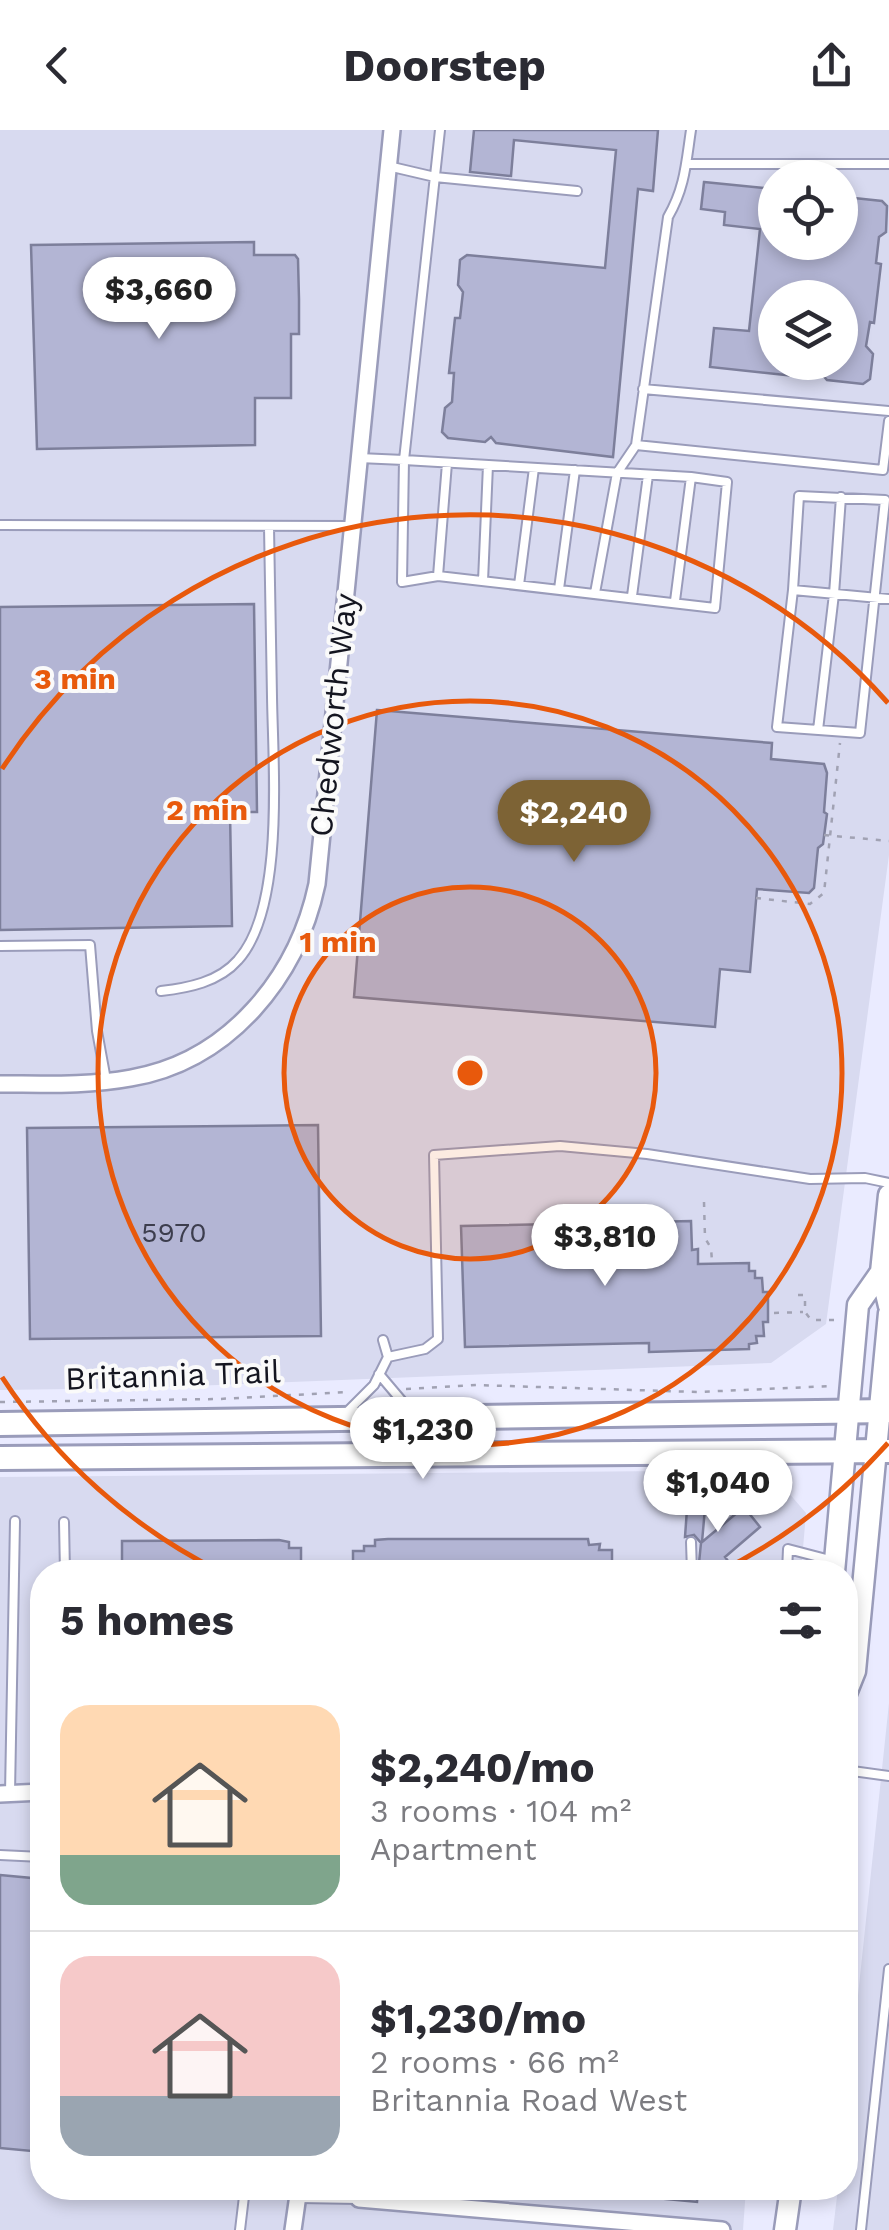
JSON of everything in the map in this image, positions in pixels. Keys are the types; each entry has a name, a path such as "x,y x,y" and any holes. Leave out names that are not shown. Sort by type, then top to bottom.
{"main road":[{"path":"0,1424 884,1411"},
{"path":"0,1458 882,1451"}],"street":[{"name":"Chedworth Way","path":"0,1084 106,1082 151,1074 211,1046 238,1026 272,990 296,950 316,884 392,130"},
{"path":"858,1647 882,1451 889,1310 881,1272 889,1195"},
{"path":"836,1560 858,1305 881,1272"},
{"path":"5,1793 30,1792"},
{"path":"293,2230 297,2200"},
{"path":"428,2200 722,2230"},
{"path":"786,2230 790,2200"}],"lane":[{"path":"359,458 404,460 576,470 616,473 648,474 727,482 715,608 438,576 402,582 404,460 440,130"},
{"path":"595,593 616,473 636,445 668,217 680,196 689,164 691,130"},
{"path":"689,164 889,164"},
{"path":"388,166 435,177 577,191"},
{"path":"643,389 889,411"},
{"path":"636,445 883,470 889,421"},
{"path":"438,576 447,463"},
{"path":"483,581 488,465"},
{"path":"519,585 534,468"},
{"path":"559,589 576,470"},
{"path":"632,596 648,474"},
{"path":"675,601 690,477"},
{"path":"800,496 840,497 885,500 860,734 778,727 800,496"},
{"path":"818,730 834,594 840,497"},
{"path":"0,525 352,526"},
{"path":"161,991 186,988 226,970 239,959 259,919 270,872 273,820 268,527"},
{"path":"793,590 889,598"},
{"path":"0,946 90,945 97,1031 106,1082"},
{"path":"388,1357 425,1349 438,1338 434,1155 560,1146 647,1154 810,1179 865,1178 889,1183"},
{"path":"339,1419 370,1390 380,1374 388,1357 383,1340"},
{"path":"380,1374 416,1418"},
{"path":"5,1793 15,1521"},
{"path":"64,1522 65,1560"},
{"path":"692,1542 692,1560"},
{"path":"788,1560 788,1549 817,1560"},
{"path":"858,1772 889,1776"},
{"path":"0,1855 30,1856"},
{"path":"861,2230 889,1969"},
{"path":"240,2230 244,2200"}],"path":[{"path":"756,898 810,904 824,892 842,732"},
{"path":"824,836 889,842"},
{"path":"704,1202 705,1238 712,1261"},
{"path":"798,1295 805,1294 804,1312"},
{"path":"774,1313 804,1312 812,1320 857,1320"},
{"path":"391,1389 476,1385 698,1392 827,1386"},
{"name":"Britannia Trail","path":"0,1402 220,1399 370,1390"}],"shaded area":[{"path":"0,130 889,130 889,855 826,1324 771,1363 0,1390"},
{"path":"769,1470 806,1513 802,1560 30,1560 30,2200 745,2200 743,2230 0,2230 0,1477"},
{"path":"889,1703 889,2230 833,2230 837,2200 858,2200 858,1995"}],"building":[{"path":"474,130 658,130 653,191 638,189 613,457 496,443 491,437 485,442 448,438 442,432 445,408 452,402 454,373 449,373 455,318 460,318 463,292 458,285 460,260 467,255 605,268 616,150 514,140 511,176 470,172"},
{"path":"704,182 758,187 758,229 724,225 725,212 701,209"},
{"path":"858,198 882,201 887,206 886,232 879,237 876,263 881,264 874,323 870,322 866,346 873,354 870,379 863,384 827,380 858,380 858,280 758,280 758,372 710,367 714,328 749,331 758,248 758,260 858,260"},
{"path":"254,242 254,255 295,255 299,299 299,334 291,334 291,398 255,398 255,445 37,449 31,245"},
{"path":"254,604 257,812 230,812 232,926 0,930 0,607"},
{"path":"377,710 772,743 771,759 824,764 827,814 814,888 809,893 757,889 750,972 720,969 715,1027 354,997"},
{"path":"318,1125 321,1336 30,1339 27,1128"},
{"path":"691,1221 692,1250 698,1249 698,1264 749,1263 755,1278 762,1278 763,1292 768,1292 768,1322 763,1322 764,1336 756,1336 757,1343 749,1344 749,1349 649,1352 649,1343 465,1347 461,1226"},
{"path":"688,1495 706,1497 702,1542 744,1507 760,1527 725,1557 727,1560 699,1560 701,1543 694,1535 685,1537"},
{"path":"588,1539 589,1545 600,1544 599,1550 612,1550 612,1560 353,1560 353,1551 375,1546 375,1540"},
{"path":"279,1540 289,1542 289,1548 301,1548 301,1560 122,1560 122,1541"},
{"path":"0,1875 30,1878 30,2151 0,2148"}]}
